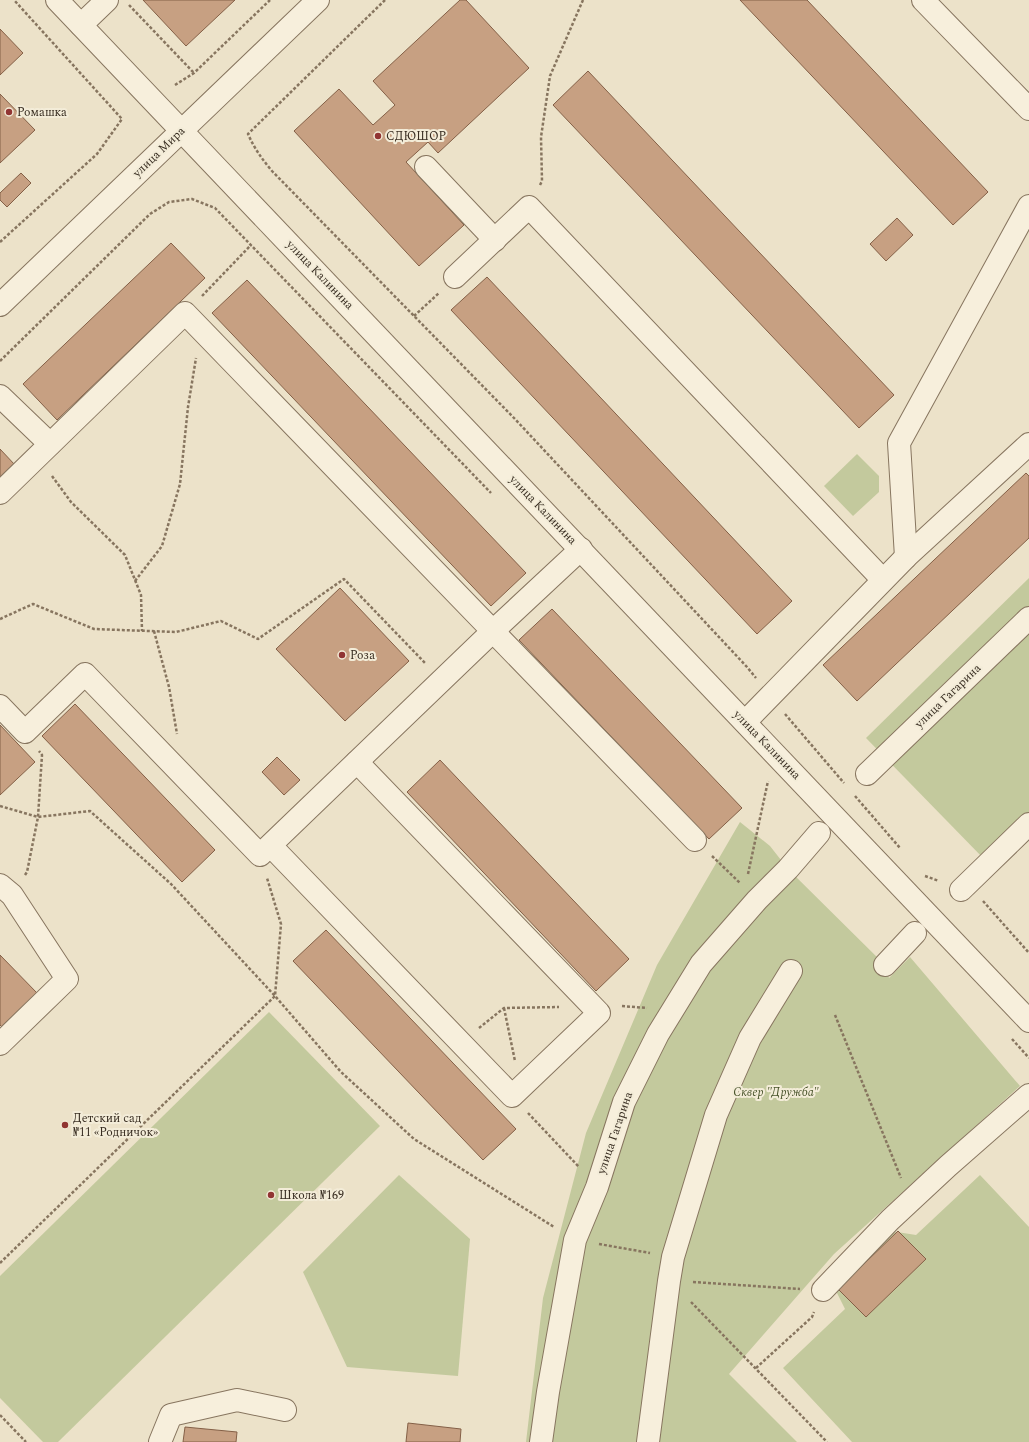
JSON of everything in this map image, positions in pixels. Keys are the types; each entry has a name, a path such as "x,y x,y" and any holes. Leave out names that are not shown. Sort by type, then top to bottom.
{"street":[{"name":"улица Калинина","path":"57,0 1029,1021"},
{"path":"81,25 107,0"},
{"name":"улица Мира","path":"0,305 318,0"},
{"path":"923,0 1029,109"},
{"path":"426,168 495,240"},
{"path":"906,557 899,443 1029,206"},
{"path":"455,277 529,207 883,580"},
{"path":"0,493 185,313 695,840"},
{"path":"0,396 44,450"},
{"path":"745,722 906,557 1029,444"},
{"path":"266,850 493,631 581,549"},
{"name":"улица Гагарина","path":"867,774 1029,618"},
{"path":"0,706 25,732 85,674 179,771 266,850 512,1096 599,1013 357,762"},
{"path":"960,890 1029,824"},
{"name":"улица Гагарина","path":"541,1442 548,1392 575,1240 597,1187 624,1102 658,1034 701,964 751,894 788,869 819,833"},
{"path":"0,1044 67,979 6,890"},
{"path":"885,965 915,933"},
{"path":"648,1442 673,1257 716,1115 750,1038 791,971"},
{"path":"823,1290 910,1201 1029,1095"},
{"path":"160,1442 171,1415 237,1400 285,1410"}],"path":[{"path":"0,242 97,154 122,119 14,0"},
{"path":"125,0 194,73"},
{"path":"175,85 194,73 270,0"},
{"path":"385,0 248,134 259,156 514,418 736,655 849,788"},
{"path":"529,207 542,181 541,137 550,76 583,0"},
{"path":"0,361 150,214 169,202 192,199 214,208 495,498"},
{"path":"185,313 251,245"},
{"path":"414,316 455,277"},
{"path":"135,581 162,546 180,484 188,407 201,329"},
{"path":"44,450 72,502 125,555 141,595 142,630"},
{"path":"0,619 33,604 94,629 176,632 221,621 258,639 344,579 442,681"},
{"path":"154,631 172,702 179,744 179,771"},
{"path":"6,890 27,872 38,817 42,755 25,732"},
{"path":"751,894 755,845 768,780 773,786"},
{"path":"854,794 904,852"},
{"path":"0,806 38,817 90,811 171,884 275,996 341,1072 414,1139 575,1240 673,1257"},
{"path":"695,840 751,894"},
{"path":"0,1263 275,996 280,924 266,850"},
{"path":"924,875 960,890 978,894 1029,953"},
{"path":"835,1015 910,1201"},
{"path":"1009,1037 1029,1058"},
{"path":"669,1281 823,1290 812,1317 756,1368"},
{"path":"669,1281 827,1442"},
{"path":"0,1415 26,1442"}],"green space":[{"path":"857,454 879,476 879,492 853,516 824,486"},
{"path":"1029,578 1029,817 985,860 866,738"},
{"name":"Сквер \"Дружба\"","path":"740,822 770,846 788,869 885,965 889,978 910,957 1020,1086 834,1254 729,1374 797,1442 526,1442 543,1298 586,1133 657,965"},
{"path":"269,1012 380,1126 58,1442 43,1442 0,1398 0,1276"},
{"path":"399,1175 470,1239 458,1376 347,1367 303,1272"},
{"path":"980,1175 1029,1227 1029,1442 852,1442 783,1368 845,1309 837,1293 837,1284 886,1234 897,1232 916,1235"}],"building":[{"path":"143,0 235,0 186,46"},
{"name":"СДЮШОР","path":"460,0 466,0 529,68 438,153 428,142 406,162 464,225 419,266 294,131 339,89 373,125 395,105 373,81"},
{"path":"740,0 807,0 988,192 953,225"},
{"path":"0,29 23,53 0,75"},
{"path":"588,71 894,395 859,428 553,105"},
{"name":"Ромашка","path":"0,94 35,130 0,163"},
{"path":"21,173 31,183 7,207 0,200 0,193"},
{"path":"897,218 913,235 886,261 870,244"},
{"path":"171,243 205,278 57,420 23,384"},
{"path":"487,277 792,601 757,634 451,310"},
{"path":"247,280 526,573 491,606 212,313"},
{"path":"0,449 15,465 0,479"},
{"path":"1026,473 1029,476 1029,538 857,701 823,665"},
{"name":"Роза","path":"340,588 409,661 345,721 276,649"},
{"path":"552,609 742,808 709,839 519,640"},
{"path":"75,704 215,850 182,882 42,736"},
{"path":"0,725 35,762 0,795"},
{"path":"277,757 300,780 284,795 262,772"},
{"path":"440,760 629,959 596,991 407,792"},
{"path":"326,930 516,1129 483,1160 293,961"},
{"path":"0,955 37,993 2,1027 0,1025"},
{"path":"898,1231 926,1259 866,1317 838,1289"},
{"path":"408,1423 461,1429 460,1442 406,1442"},
{"path":"185,1427 237,1432 236,1442 183,1442"}],"place":[{"name":"Ромашка","path":"9,112"},
{"name":"СДЮШОР","path":"378,136"},
{"name":"Роза","path":"342,655"},
{"name":"Детский сад №11 «Родничок»","path":"65,1125"},
{"name":"Школа №169","path":"271,1195"}]}
